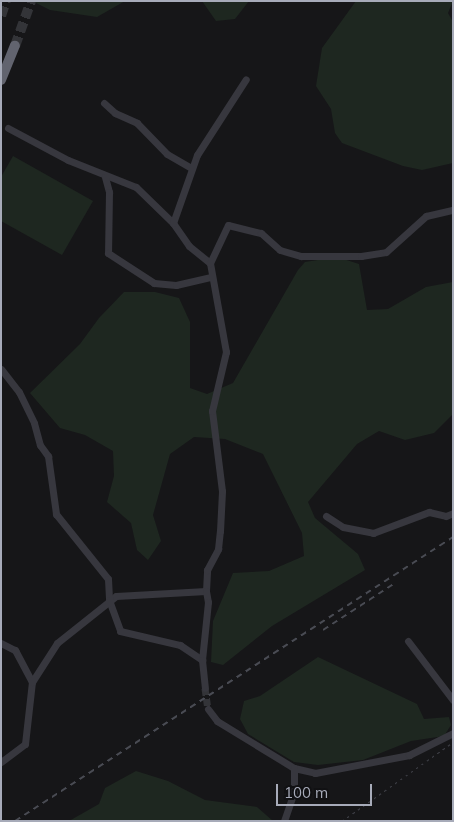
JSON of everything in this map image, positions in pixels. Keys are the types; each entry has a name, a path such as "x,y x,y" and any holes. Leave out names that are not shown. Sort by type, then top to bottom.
{"highway":[{"path":"1,80 15,46"}],"street":[{"path":"173,222 191,168 216,121 246,79"},
{"path":"104,103 115,113 137,123 167,154 191,168"},
{"path":"8,128 105,177 136,187 173,222 189,246 210,263"},
{"path":"105,177 109,192 108,253 154,282 176,285 211,277"},
{"path":"205,688 202,660 208,602 206,591 207,570 218,549 222,490 212,411 226,352 210,263 228,225 260,233 280,250 301,256 361,256 386,252 426,216 453,210"},
{"path":"1,369 19,392 34,423 40,444 48,456 56,514 108,580 109,600 120,630 180,645 202,660"},
{"path":"326,516 343,527 373,533 428,512 446,516 453,513"},
{"path":"1,762 25,744 32,682 57,643 109,600 156,592 187,594 206,591"},
{"path":"408,641 453,700"},
{"path":"1,643 15,650 32,682"},
{"path":"208,709 218,721 294,768 324,772 409,754 453,733"},
{"path":"284,821 294,792 294,768"}],"path":[{"path":"342,821 453,742"}],"shaded area":[{"path":"32,1 125,1 97,17 50,10"},
{"path":"202,1 249,1 235,19 216,21"},
{"path":"356,1 453,1 448,13 453,22 453,163 422,170 403,166 342,143 335,133 331,109 316,86 322,48"},
{"path":"13,156 93,201 62,255 1,221 1,177"},
{"path":"337,257 359,264 367,310 388,309 426,287 453,282 453,414 434,433 405,440 379,431 357,444 308,502 315,518 358,554 365,570 272,626 223,665 211,662 213,621 233,573 269,571 304,556 302,533 263,454 225,439 194,437 170,454 153,515 161,541 148,560 137,550 131,523 107,502 114,476 113,451 85,435 60,428 30,393 80,344 99,318 124,292 155,292 179,298 190,322 190,388 207,394 233,383 298,270 305,262"},
{"path":"318,657 417,704 424,719 449,717 451,725 444,736 411,741 363,760 318,765 294,762 248,734 240,719 244,701 260,696"},
{"path":"136,771 168,781 205,800 257,807 273,821 69,821 99,804 105,788"}],"tunnel":[{"path":"1,16 6,1"},
{"path":"15,46 31,1"},
{"path":"205,688 208,709"}],"railway":[{"path":"15,821 453,537"},
{"path":"323,630 395,583"}]}
